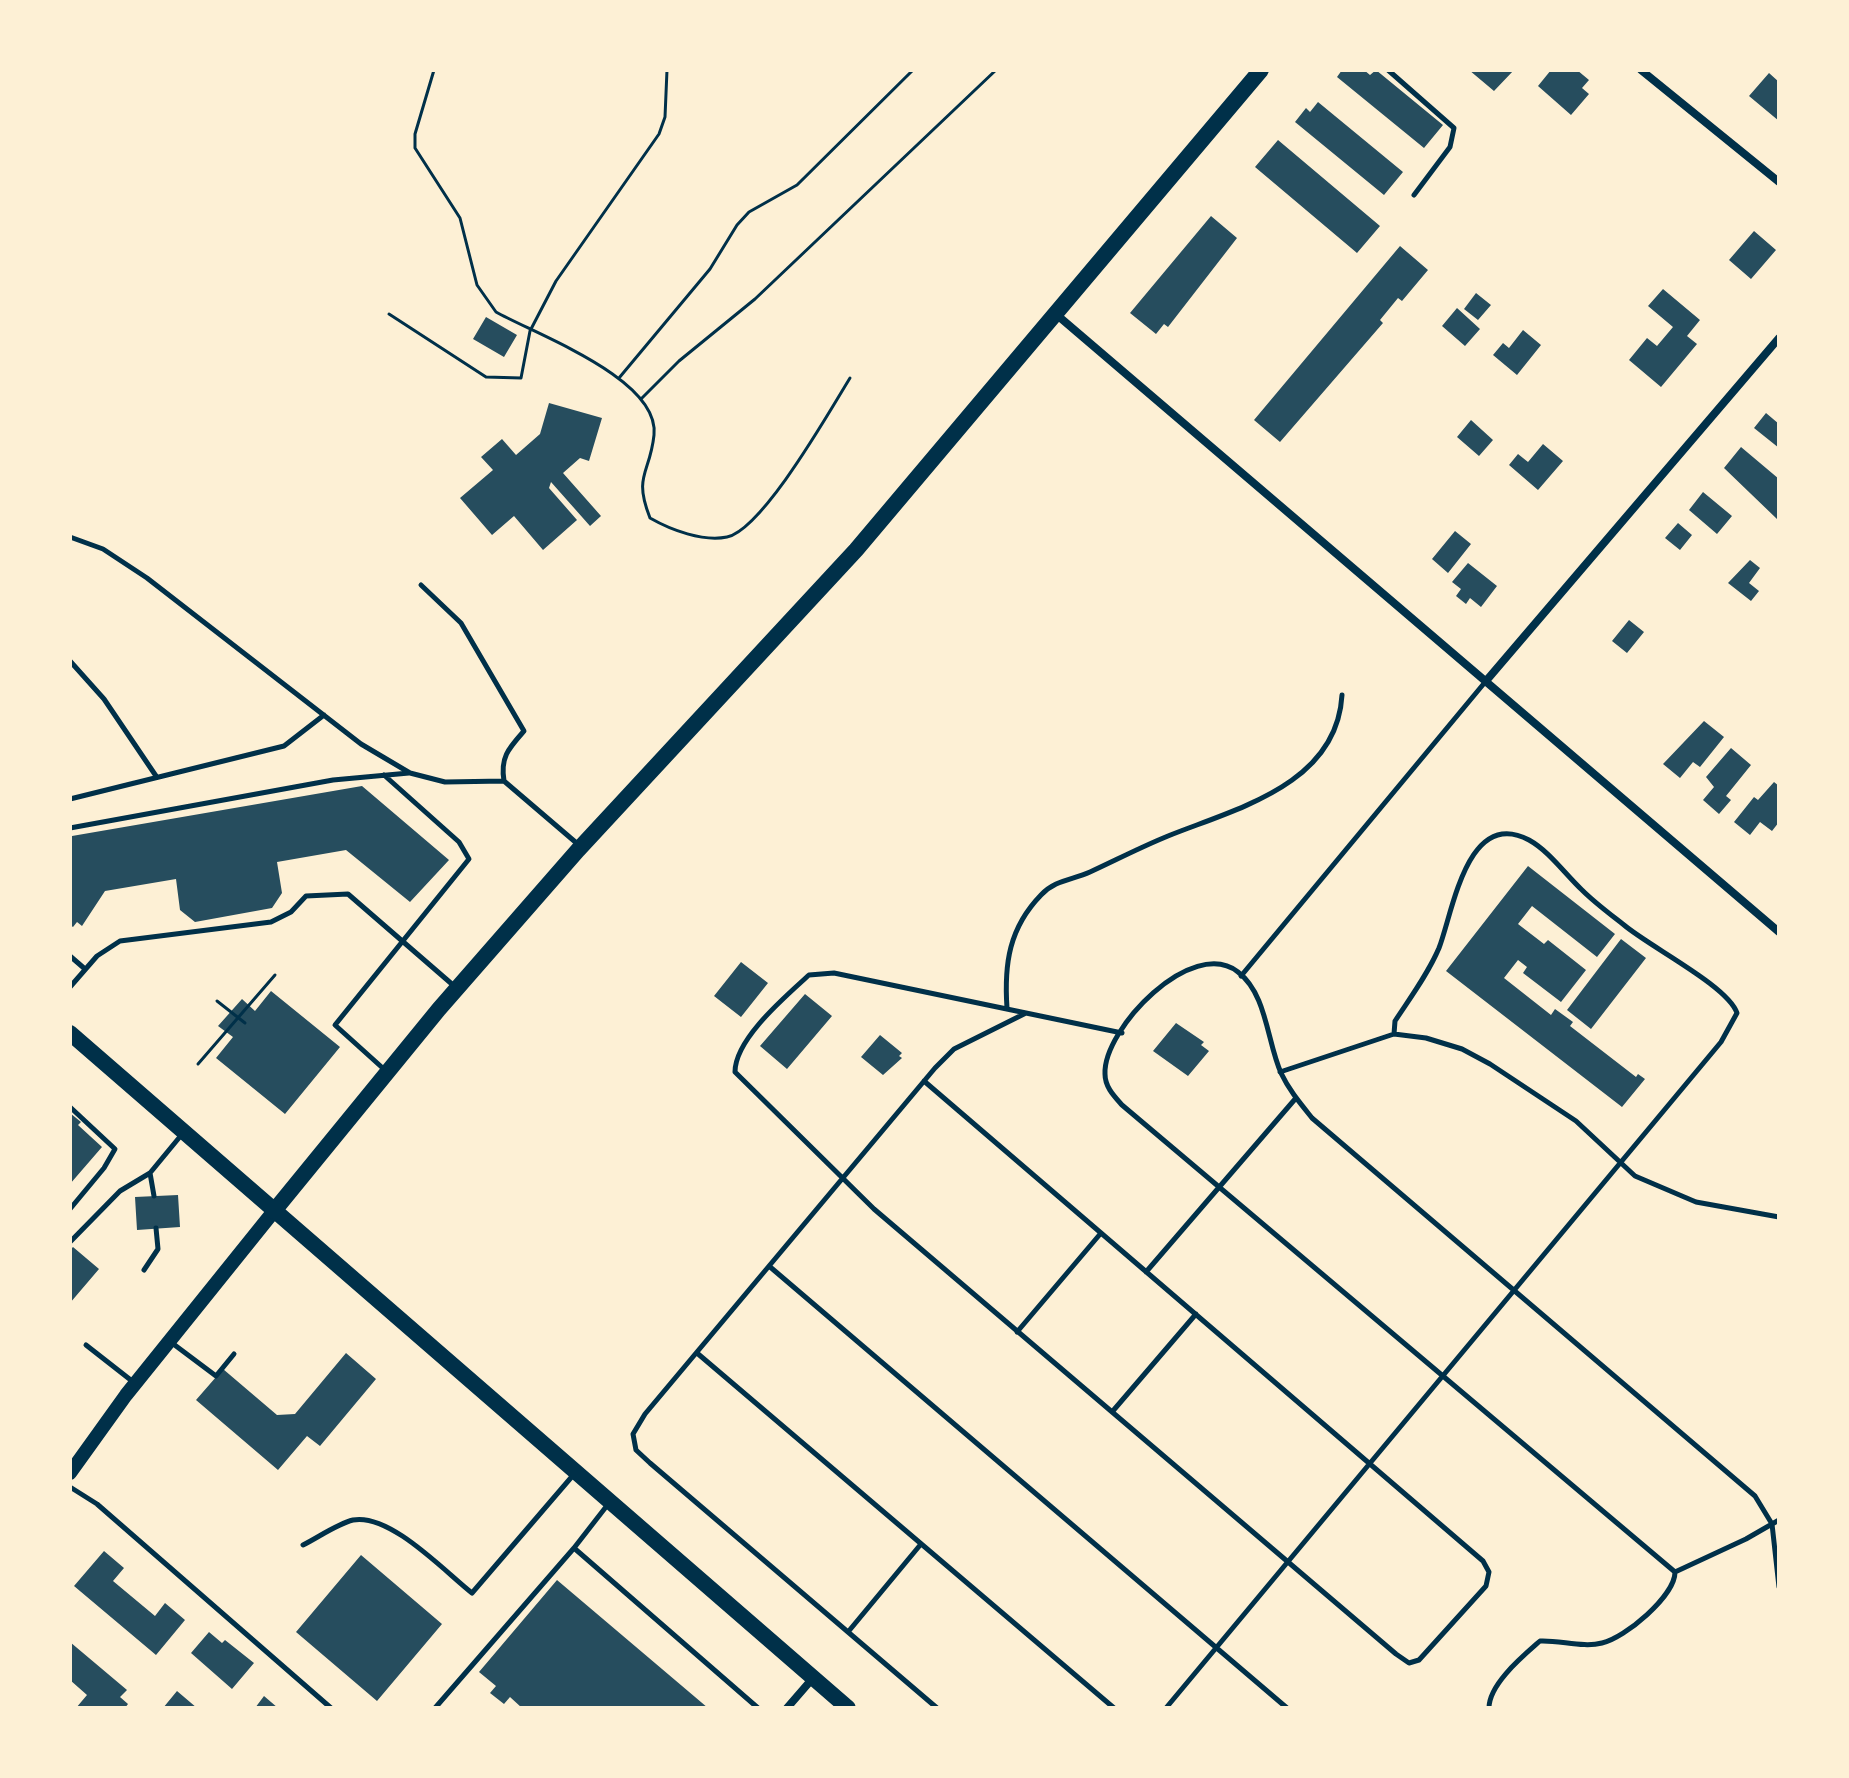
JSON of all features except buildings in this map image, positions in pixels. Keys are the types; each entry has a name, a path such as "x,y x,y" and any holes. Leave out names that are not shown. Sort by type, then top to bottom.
{"main road":[{"path":"70,1473 169,1341 457,988 581,846 856,550 1261,70"},
{"path":"70,1033 848,1708"}],"street":[{"path":"1641,70 1779,182"},
{"path":"1057,315 1779,932"},
{"path":"1486,681 1779,338"},
{"path":"787,1708 813,1678"}],"lane":[{"path":"1388,70 1454,128 1450,147 1414,195"},
{"path":"70,537 103,549 147,578 361,744 410,773 445,782 504,781"},
{"path":"421,585 461,623 524,731 506,751 501,764 504,781 581,846"},
{"path":"70,661 104,699 156,776"},
{"path":"1241,976 1486,681"},
{"path":"1007,1008 1004,968 1011,942 1024,915 1043,893 1062,880 1082,876 1166,837 1237,811 1284,787 1319,752 1341,712 1342,695"},
{"path":"70,799 284,746 324,715"},
{"path":"70,828 333,780 410,773"},
{"path":"384,775 459,842 469,859 335,1025 387,1072"},
{"path":"1166,1708 1617,1163 1721,1042 1737,1013 1724,992 1650,946 1585,893 1529,840 1509,833 1489,840 1470,856 1438,950 1395,1021 1394,1034"},
{"path":"70,987 85,969 120,941 271,922 291,912 306,896 348,894 457,988"},
{"path":"70,956 85,969"},
{"path":"1489,1708 1489,1701 1500,1683 1540,1641 1600,1644 1619,1637 1668,1593 1675,1582 1675,1572 1122,1105 1107,1087 1104,1072 1122,1033 1150,993 1175,977 1213,966 1228,967 1241,976 1259,1005 1280,1072 1312,1118 1755,1496 1772,1524 1779,1587"},
{"path":"924,1081 1483,1561 1489,1572 1486,1586 1428,1652 1409,1663 1017,1332 842,1178 735,1072 735,1057 747,1039 809,975 834,973 1122,1033"},
{"path":"937,1708 636,1450 633,1434 638,1422 924,1081 954,1049 1027,1012"},
{"path":"1280,1072 1394,1034 1426,1038 1462,1049 1490,1064 1576,1121 1617,1163 1635,1176 1696,1202 1779,1217"},
{"path":"1146,1272 1296,1098"},
{"path":"70,1107 115,1149 104,1168 70,1209"},
{"path":"70,1242 120,1191 150,1173 184,1133"},
{"path":"150,1173 154,1196"},
{"path":"144,1270 158,1249 156,1228"},
{"path":"1017,1332 1101,1233"},
{"path":"769,1266 1287,1708"},
{"path":"1112,1412 1196,1314"},
{"path":"169,1341 216,1376 234,1354"},
{"path":"86,1345 136,1384"},
{"path":"697,1353 1114,1708"},
{"path":"303,1545 350,1521 369,1518 394,1529 472,1593 576,1472"},
{"path":"70,1487 97,1504 331,1708"},
{"path":"435,1708 610,1502"},
{"path":"1675,1572 1779,1520"},
{"path":"848,1632 921,1544"},
{"path":"574,1548 758,1708"}],"path":[{"path":"434,70 415,134 415,148 460,218 484,298 496,312 619,378 641,399 653,422 654,436 641,482 650,518 681,531 727,537 747,527 767,505 850,378"},
{"path":"389,314 486,377 521,378 530,331 556,281 659,134 665,117 667,70"},
{"path":"619,378 710,269 737,225 749,212 797,185 913,70"},
{"path":"641,399 679,361 755,299 996,70"},
{"path":"198,1064 275,975"},
{"path":"217,1001 245,1023"}]}
